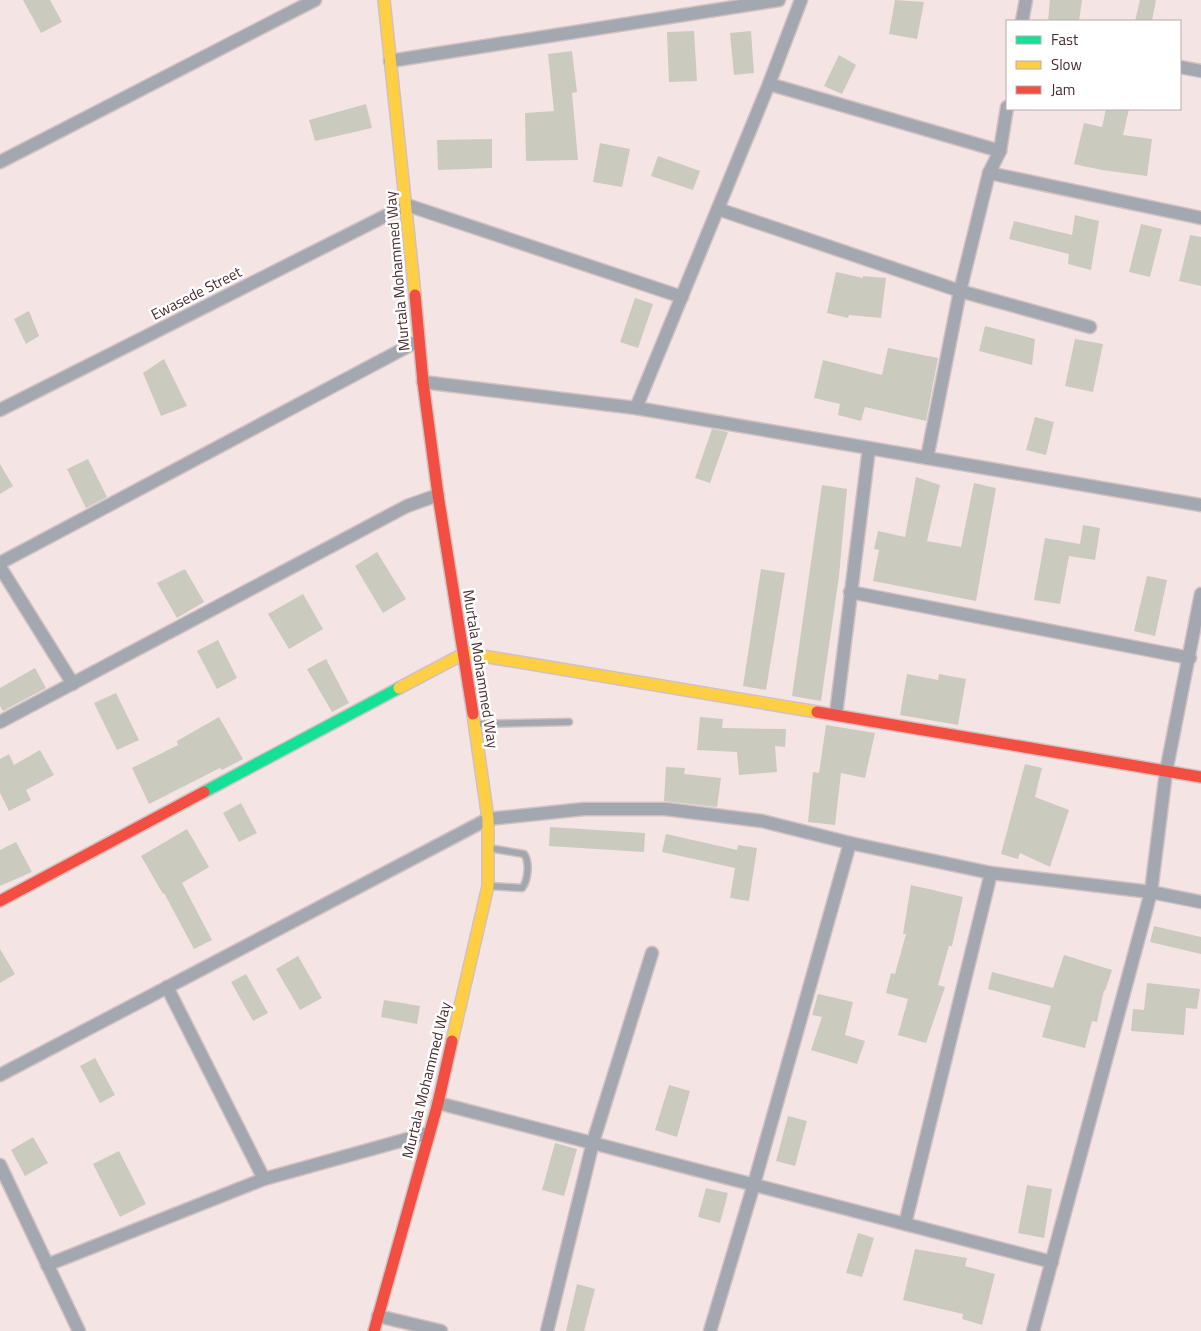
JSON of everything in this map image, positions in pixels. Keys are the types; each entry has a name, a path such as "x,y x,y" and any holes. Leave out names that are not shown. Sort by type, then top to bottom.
{"street":[{"path":"0,162 315,0"},
{"name":"Murtala Mohammed Way","path":"374,1331 438,1103 488,886 489,848 488,819 465,653 438,495 423,382 407,205 384,0"},
{"path":"390,61 779,0"},
{"path":"636,408 769,84 801,0"},
{"path":"1022,20 1026,0"},
{"path":"1181,67 1201,71"},
{"path":"769,84 1000,151"},
{"path":"926,458 960,291 989,173 1000,151 1007,110"},
{"path":"989,173 1201,218"},
{"path":"407,205 682,297"},
{"name":"Ewasede Street","path":"0,410 407,205"},
{"path":"718,209 960,291 1090,327"},
{"path":"0,563 418,341"},
{"path":"423,382 636,408 1201,505"},
{"path":"836,714 869,448"},
{"path":"0,722 407,506 438,495"},
{"path":"0,567 73,684"},
{"path":"850,592 1190,658"},
{"path":"1033,1331 1151,892 1166,772 1190,658 1201,594"},
{"path":"0,901 465,653 1201,777"},
{"path":"0,1075 488,819 584,809 665,809 762,821 850,843 991,873 1151,892 1201,902"},
{"path":"710,1331 754,1184 850,843"},
{"path":"905,1224 991,873"},
{"path":"547,1331 593,1142 652,953"},
{"path":"167,987 264,1179"},
{"path":"438,1103 1052,1262"},
{"path":"47,1265 264,1179 429,1133"},
{"path":"0,1164 79,1331"},
{"path":"378,1316 441,1331"}],"lane":[{"path":"474,724 569,722"},
{"path":"488,886 522,888 525,884 528,861 524,854 489,848"}],"building":[{"path":"23,0 50,0 62,22 41,33"},
{"path":"895,0 924,2 917,39 889,34"},
{"path":"1050,0 1082,0 1079,20 1048,20"},
{"path":"1140,0 1156,0 1152,20 1135,20"},
{"path":"694,31 697,81 669,82 667,32"},
{"path":"751,31 754,73 734,75 730,33"},
{"path":"572,51 577,92 572,93 578,160 526,161 525,113 554,111 548,54"},
{"path":"839,55 856,65 842,94 824,86"},
{"path":"366,104 372,128 315,141 309,120"},
{"path":"1106,110 1129,110 1123,135 1152,139 1147,176 1074,164 1084,123 1102,127"},
{"path":"492,139 492,168 438,170 437,140"},
{"path":"600,143 630,149 622,187 593,182"},
{"path":"658,156 700,171 693,190 651,176"},
{"path":"1075,215 1099,221 1091,270 1068,264 1069,254 1009,239 1014,221 1072,235"},
{"path":"1141,224 1162,229 1150,277 1129,272"},
{"path":"1190,235 1201,237 1201,286 1179,281"},
{"path":"836,272 863,278 863,276 886,278 881,318 849,315 848,318 827,313"},
{"path":"635,298 653,304 638,348 620,342"},
{"path":"29,311 39,336 26,344 14,319"},
{"path":"985,326 1035,339 1032,365 979,351"},
{"path":"1075,339 1103,344 1093,392 1065,386"},
{"path":"888,348 938,358 926,421 865,407 861,421 838,415 840,404 814,398 823,360 882,375"},
{"path":"164,359 187,406 161,416 143,373"},
{"path":"1035,417 1054,422 1046,455 1026,450"},
{"path":"712,429 728,432 710,483 695,478"},
{"path":"88,459 107,497 86,508 67,469"},
{"path":"0,464 13,486 0,494"},
{"path":"916,477 940,485 927,541 961,547 974,483 996,488 976,601 873,581 879,550 874,549 878,531 905,537"},
{"path":"822,485 847,489 839,576 821,701 792,696"},
{"path":"1083,525 1100,528 1095,560 1069,556 1060,604 1034,600 1045,538 1080,544"},
{"path":"377,552 406,599 383,613 355,566"},
{"path":"185,569 204,602 177,618 157,583"},
{"path":"761,569 785,573 766,690 743,686"},
{"path":"1147,576 1167,580 1155,636 1134,631"},
{"path":"303,594 323,629 289,649 268,614"},
{"path":"218,640 237,678 217,689 197,651"},
{"path":"326,659 349,703 332,712 307,669"},
{"path":"35,668 46,688 3,711 0,706 0,688"},
{"path":"907,674 938,680 939,674 966,679 958,725 900,715"},
{"path":"116,693 139,740 117,750 94,703"},
{"path":"219,717 243,759 222,770 220,768 149,804 132,768 178,745 177,741"},
{"path":"700,717 723,719 722,728 786,729 785,747 775,746 777,772 739,775 737,752 697,750"},
{"path":"826,725 875,733 865,778 841,773 835,825 808,822 813,772 819,773"},
{"path":"40,750 54,775 26,790 31,800 9,811 0,793 0,759 9,754 14,765"},
{"path":"1025,764 1042,768 1035,797 1069,810 1050,867 1020,853 1018,859 1001,854"},
{"path":"666,767 685,768 684,774 721,778 717,807 664,801"},
{"path":"241,803 257,833 239,842 223,813"},
{"path":"550,827 645,833 644,852 549,846"},
{"path":"187,829 209,867 182,883 212,940 194,949 164,893 141,856"},
{"path":"666,834 737,850 738,845 757,848 749,901 730,898 735,868 662,852"},
{"path":"16,842 32,872 0,886 0,850"},
{"path":"911,885 963,897 952,946 949,946 938,985 945,987 926,1043 898,1035 908,999 886,993 891,973 895,974 906,934 903,934"},
{"path":"1154,926 1201,937 1201,954 1150,942"},
{"path":"0,949 15,974 0,983"},
{"path":"1064,955 1112,970 1104,990 1097,1022 1092,1021 1085,1048 1042,1037 1051,1006 988,989 992,972 1053,988"},
{"path":"298,956 322,998 300,1010 276,969"},
{"path":"246,974 268,1013 253,1021 231,982"},
{"path":"1147,983 1200,989 1197,1009 1186,1008 1184,1035 1131,1031 1133,1009 1144,1010"},
{"path":"818,994 853,1002 845,1035 865,1041 857,1064 811,1050 822,1017 812,1015"},
{"path":"384,1000 420,1006 417,1024 381,1017"},
{"path":"95,1058 115,1095 100,1103 80,1066"},
{"path":"669,1085 690,1091 677,1137 655,1130"},
{"path":"788,1116 807,1121 795,1166 776,1161"},
{"path":"33,1137 48,1163 25,1176 11,1150"},
{"path":"555,1143 577,1149 564,1196 542,1190"},
{"path":"119,1151 146,1204 120,1217 93,1164"},
{"path":"1027,1185 1052,1189 1044,1238 1018,1233"},
{"path":"706,1188 728,1193 720,1223 698,1217"},
{"path":"858,1233 874,1238 862,1277 846,1273"},
{"path":"915,1249 967,1258 965,1266 995,1274 982,1325 962,1319 963,1314 903,1300"},
{"path":"577,1284 595,1289 584,1331 566,1331"}],"traffic: fast":[{"path":"204,792 399,688"}],"traffic: slow":[{"path":"384,0 415,295"},
{"path":"399,688 465,653 817,712"},
{"path":"452,1041 488,886 488,819 473,714"}],"traffic: jam":[{"path":"415,295 423,382 438,495 473,714"},
{"path":"817,712 1201,777"},
{"path":"0,901 204,792"},
{"path":"374,1331 438,1103 452,1041"}]}
